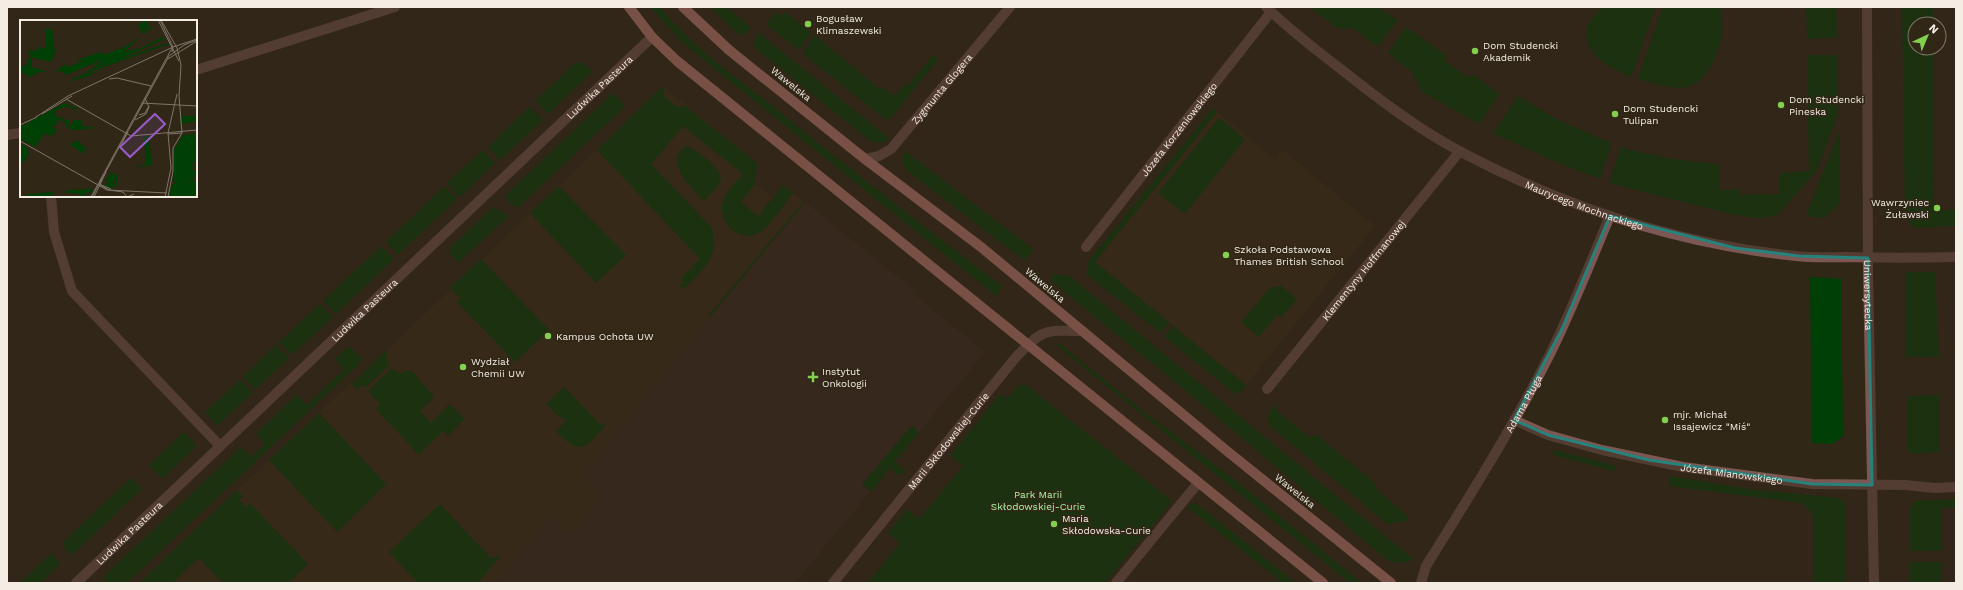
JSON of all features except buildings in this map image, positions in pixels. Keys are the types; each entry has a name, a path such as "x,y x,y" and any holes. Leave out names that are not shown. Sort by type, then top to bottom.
{"main road":[{"path":"628,7 652,36 677,61 713,91 1323,583"},
{"name":"Wawelska","path":"683,7 729,50 866,160 981,248 1390,583"}],"street":[{"path":"197,70 395,7"},
{"name":"Zygmunta Glogera","path":"866,160 879,156 891,148 1010,7"},
{"name":"Uniwersytecka","path":"1867,7 1868,258 1874,583"},
{"name":"Maurycego Mochnackiego","path":"1269,10 1299,37 1386,105 1460,152 1539,189 1610,216 1667,233 1735,248 1799,256 1868,258 1956,257"},
{"name":"Józefa Korzeniowskiego","path":"1086,247 1269,10"},
{"name":"Ludwika Pasteura","path":"76,583 652,36"},
{"path":"7,135 20,133"},
{"name":"Klementyny Hoffmanowej","path":"1267,389 1460,152"},
{"path":"51,197 54,232 72,291 220,446"},
{"name":"Adama Pługa","path":"1421,583 1426,566 1514,420 1562,329 1610,216"},
{"name":"Marii Skłodowskiej-Curie","path":"833,583 1003,373 1028,345 1038,336 1050,332 1082,331"},
{"name":"Józefa Mianowskiego","path":"1514,420 1548,435 1602,450 1684,467 1812,484 1872,484 1935,488 1956,487"},
{"path":"1116,583 1198,483"}],"highlighted area":[{"path":"1610,216 1735,248 1799,256 1868,258 1872,485 1812,484 1649,460 1548,435 1514,420 1562,329"}],"shaded area":[{"name":"Kampus Ochota UW","path":"663,86 757,163 755,184 773,198 783,185 805,202 588,468 590,470 583,478 602,494 571,533 549,516 495,583 139,583 350,383 352,384"},
{"name":"Szkoła Podstawowa Thames British School","path":"1217,112 1275,159 1283,150 1375,226 1246,385 1095,262"},
{"name":"Instytut Onkologii","path":"805,202 917,292 915,295 985,352 795,583 495,583 549,516 571,533 602,494 583,478 590,470 587,469"}],"green space":[{"path":"650,7 660,7 686,35 715,61 1003,287 996,296 685,45"},
{"path":"710,7 726,7 751,27 744,35 739,35"},
{"path":"1310,7 1378,7 1397,20 1378,47 1357,31 1350,28 1339,28 1334,26"},
{"path":"1601,7 1655,7 1631,77 1606,64 1592,51 1588,43 1586,35 1588,25"},
{"path":"1663,7 1720,7 1722,35 1715,58 1706,74 1700,80 1687,87 1675,88 1638,79"},
{"path":"1806,7 1836,7 1837,37 1807,39"},
{"path":"1902,7 1933,7 1933,16 1907,16 1907,56 1933,56 1934,205 1939,211 1956,209 1956,226 1915,228 1905,218"},
{"path":"776,12 781,16 785,12 811,33 799,50 766,24"},
{"path":"1406,27 1447,56 1444,60 1468,78 1472,74 1499,94 1479,124 1421,91 1413,73 1388,53"},
{"path":"759,33 890,139 881,143 870,141 753,46 753,42"},
{"path":"814,35 880,89 882,87 893,95 896,95 904,85 907,87 933,55 938,59 890,119 885,119 803,54"},
{"path":"1807,55 1838,55 1838,114 1817,170 1777,215 1764,218 1754,218 1727,213 1609,183 1621,147 1670,158 1719,164 1719,190 1739,189 1740,195 1779,194 1779,173 1809,171"},
{"path":"580,62 593,71 548,114 535,101 575,63"},
{"path":"663,86 664,96 677,107 684,105 757,163 755,184 741,202 758,216 783,185 793,193 762,231 754,235 747,236 739,234 727,225 722,210 724,197 743,174 683,126 651,164 711,227 714,237 714,246 708,262 684,289 680,285 683,282 680,279 700,259 597,150"},
{"path":"613,93 624,105 624,107 518,208 508,202 505,196"},
{"path":"1518,96 1558,120 1611,143 1600,179 1556,162 1493,133"},
{"path":"530,106 543,120 500,160 488,147"},
{"path":"1213,108 1217,112 1095,262 1169,322 1162,331 1158,331 1086,274 1088,262"},
{"path":"1219,118 1245,139 1185,214 1158,193"},
{"path":"1839,132 1840,203 1824,218 1806,216"},
{"path":"686,146 695,150 707,159 720,174 721,178 719,184 704,201 687,183 678,167 677,160 679,152"},
{"path":"483,150 495,163 460,197 447,183"},
{"path":"905,151 1033,249 1025,261 906,170 902,162"},
{"path":"444,186 457,199 398,255 386,242"},
{"path":"559,186 626,255 596,283 530,213"},
{"path":"804,201 804,203 710,317 708,316"},
{"path":"493,207 509,216 458,263 449,253 449,249"},
{"path":"381,246 394,259 336,314 323,301"},
{"path":"481,259 549,330 515,362 457,302 461,298 450,288"},
{"path":"1907,272 1935,272 1939,357 1906,357 1905,275"},
{"path":"1051,275 1068,275 1413,559 1400,563 1386,559 1174,381 1051,281"},
{"path":"1810,277 1841,279 1843,436 1832,444 1812,443"},
{"path":"1281,286 1297,299 1281,318 1277,315 1259,337 1241,322 1270,288"},
{"path":"320,304 333,317 292,355 279,342"},
{"path":"1173,326 1246,385 1240,392 1235,394 1166,338 1166,334"},
{"path":"1059,343 1143,411 1236,481 1362,583 1350,583 1056,345"},
{"path":"276,345 289,358 255,390 243,377"},
{"path":"349,346 361,358 360,363 127,583 105,583 104,576 241,447 251,457 265,444 256,434 297,394 307,405 344,369 335,359"},
{"path":"385,351 389,366 365,388 362,385 357,389 352,384"},
{"path":"391,369 401,373 411,370 434,397 420,411 431,423 449,404 465,419 448,436 443,431 419,455 376,409 380,404 368,391"},
{"path":"240,380 253,393 218,425 216,425 205,412"},
{"name":"Park Marii Skłodowskiej-Curie","path":"1019,385 1026,385 1172,501 1105,583 868,583 900,543 888,533 907,509 919,519 963,466 950,456 1000,394 1007,399"},
{"path":"564,387 601,425 607,423 594,438 583,446 577,447 571,445 556,431 566,421 546,404"},
{"path":"1940,395 1940,452 1912,454 1908,450 1908,396"},
{"path":"1276,403 1277,411 1309,437 1317,435 1376,484 1377,490 1409,517 1406,521 1388,524 1270,426 1267,417"},
{"path":"319,413 386,484 337,532 269,460"},
{"path":"912,425 919,433 895,461 905,470 900,476 890,468 871,492 862,484"},
{"path":"184,432 197,446 162,479 149,465"},
{"path":"1555,450 1616,466 1614,471 1553,455"},
{"path":"1670,476 1756,490 1840,498 1845,504 1846,583 1813,583 1813,515 1802,503 1669,486"},
{"path":"131,478 142,489 72,555 61,544"},
{"path":"237,490 243,496 239,500 246,507 250,503 308,564 288,583 223,583 199,558 172,583 139,583"},
{"path":"1956,499 1956,508 1942,508 1941,551 1910,551 1910,509 1915,501"},
{"path":"1193,503 1196,503 1296,583 1283,583 1187,507"},
{"path":"440,504 490,557 494,558 498,555 500,556 478,583 418,583 389,552"},
{"path":"52,553 60,563 41,583 20,583"},
{"path":"1910,562 1941,562 1942,583 1910,583"}],"place":[{"name":"Bogusław Klimaszewski","path":"808,24"},
{"name":"Dom Studencki Akademik","path":"1475,51"},
{"name":"Dom Studencki Pineska","path":"1781,105"},
{"name":"Dom Studencki Tulipan","path":"1615,114"},
{"name":"Wawrzyniec Żuławski","path":"1937,208"},
{"name":"Szkoła Podstawowa Thames British School","path":"1226,255"},
{"name":"Kampus Ochota UW","path":"548,336"},
{"name":"Wydział Chemii UW","path":"463,367"},
{"name":"Instytut Onkologii","path":"813,377"},
{"name":"mjr. Michał Issajewicz \"Miś\"","path":"1665,420"},
{"name":"Maria Skłodowska-Curie","path":"1054,524"}]}
